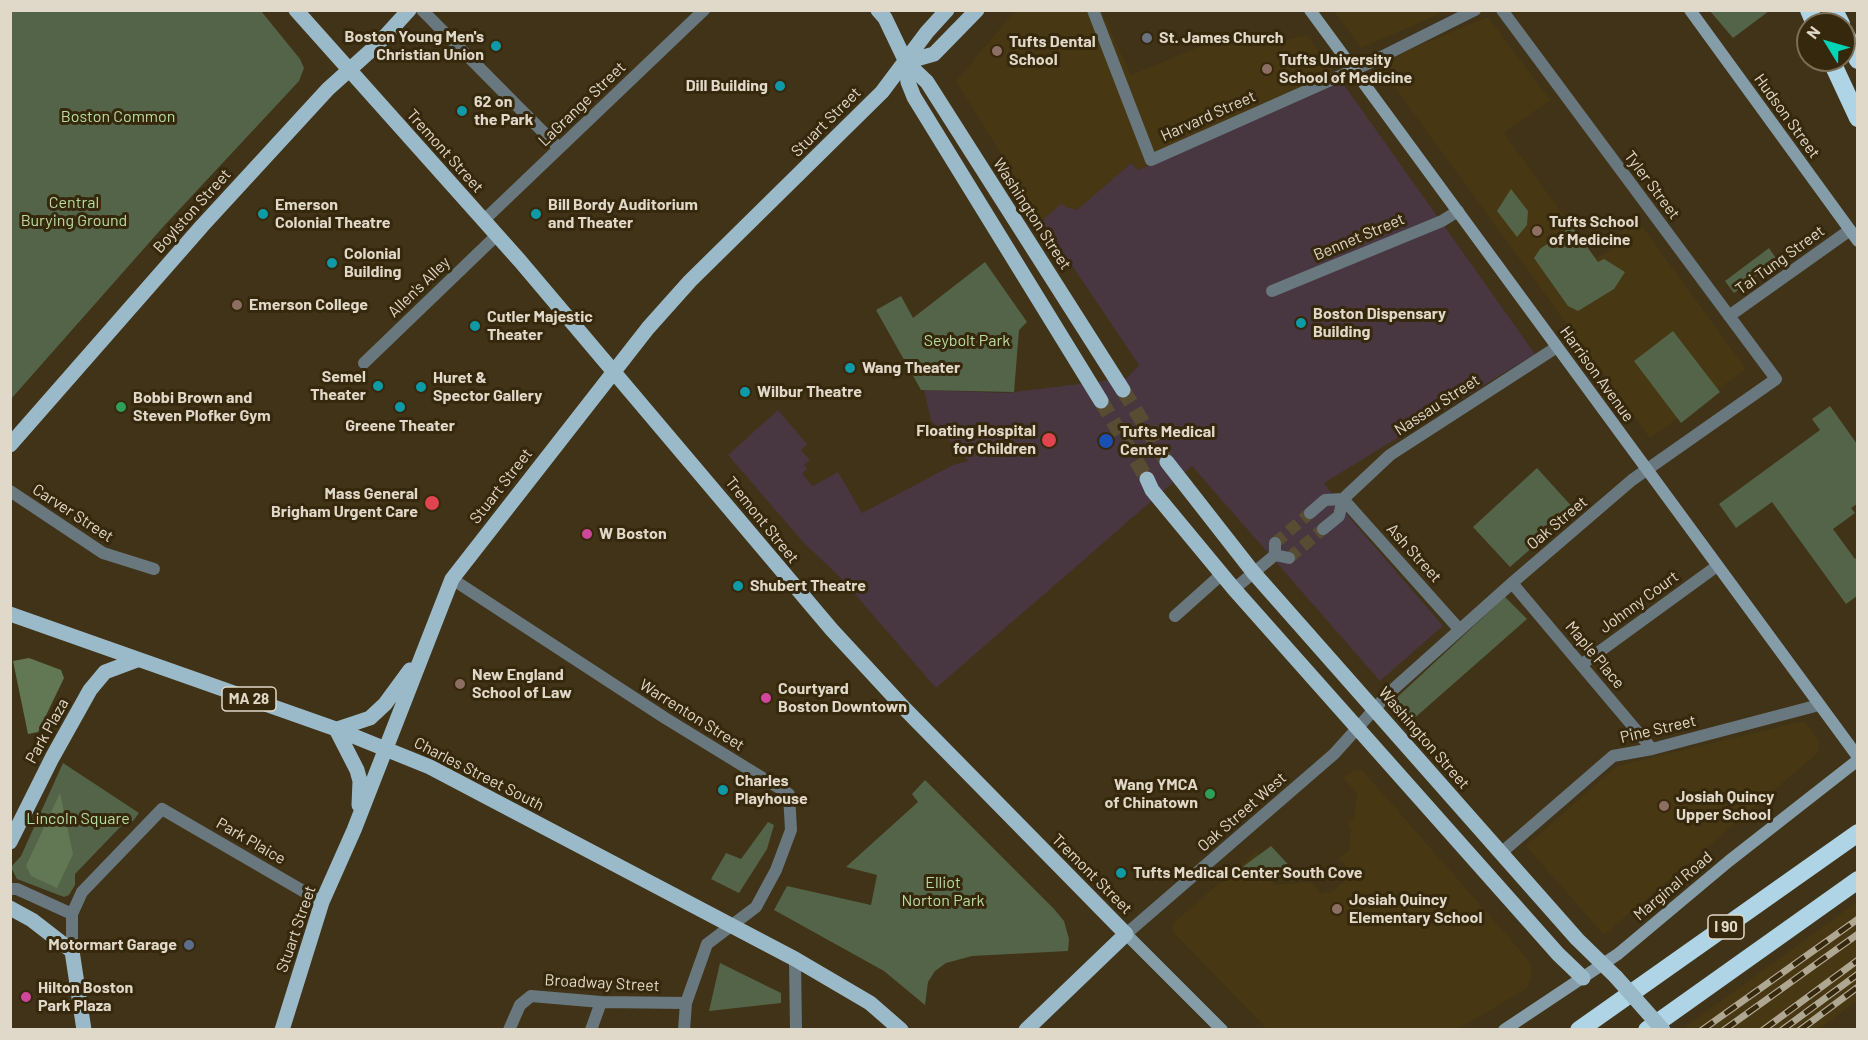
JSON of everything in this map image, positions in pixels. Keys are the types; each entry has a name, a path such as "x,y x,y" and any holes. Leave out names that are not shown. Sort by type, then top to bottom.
{"highway":[{"path":"1836,72 1857,118"},
{"path":"1839,846 1857,827"},
{"name":"I 90","path":"1579,1029 1857,833"},
{"name":"I 90","path":"1647,1029 1857,880"}],"main road":[{"name":"Tremont Street","path":"296,10 591,343 611,372 832,630 906,710 1126,934 1026,1029"},
{"name":"Boylston Street","path":"10,445 210,218 348,70 378,44 409,10"},
{"name":"Washington Street","path":"878,10 885,18 906,62 908,81 914,97 1101,401"},
{"name":"Stuart Street","path":"282,1029 322,902 354,830 452,579 611,372 690,281 882,92 927,32 947,10"},
{"path":"906,62 934,54 977,10"},
{"name":"Harrison Avenue","path":"1310,10 1857,758"},
{"name":"Hudson Street","path":"1690,10 1857,241"},
{"path":"1835,10 1857,39"},
{"name":"Washington Street","path":"906,62 927,82 1122,390"},
{"path":"1044,308 1062,294"},
{"name":"Washington Street","path":"1167,462 1253,572 1501,853 1663,1029"},
{"path":"1147,479 1152,490 1234,589 1558,954 1583,978"},
{"name":"Charles Street South","path":"10,614 336,729 448,776 795,959 870,1003 901,1029"},
{"path":"354,830 360,781 352,759 336,729 359,724 378,711 421,655"},
{"name":"Park Plaza","path":"10,842 52,758 90,690 105,672 137,660"},
{"name":"Marginal Road","path":"1504,1029 1603,964 1857,758"},
{"path":"10,908 32,920 72,951 84,1029"},
{"path":"1126,934 1222,1029"}],"street":[{"path":"422,10 559,148"},
{"name":"LaGrange Street","path":"483,221 704,10"},
{"name":"Harvard Street","path":"1093,10 1151,160 1354,69 1474,10"},
{"name":"Tyler Street","path":"1503,10 1776,379"},
{"name":"Bennet Street","path":"1272,291 1442,220 1458,211"},
{"name":"Tai Tung Street","path":"1729,316 1850,230"},
{"name":"Allen's Alley","path":"364,363 496,236"},
{"name":"Nassau Street","path":"1323,529 1338,516 1343,499 1390,455 1557,347"},
{"name":"Oak Street","path":"1375,709 1459,629 1647,470 1776,379"},
{"name":"Carver Street","path":"10,491 103,553 154,569"},
{"name":"Nassau Street","path":"1310,513 1325,500 1343,499"},
{"name":"Ash Street","path":"1343,499 1459,629"},
{"path":"1234,589 1275,549 1288,558"},
{"name":"Johnny Court","path":"1581,665 1717,566"},
{"path":"1175,616 1222,574"},
{"name":"Warrenton Street","path":"452,579 665,718 789,794 791,830 776,870 756,907 731,926"},
{"name":"Maple Place","path":"1512,583 1652,749"},
{"name":"Pine Street","path":"1501,853 1613,756 1652,749 1819,705"},
{"name":"Oak Street West","path":"1126,934 1325,762 1375,709"},
{"name":"Park Plaice","path":"72,914 82,891 162,809 322,902"},
{"path":"10,889 17,889 72,914 72,951"},
{"path":"684,1029 686,1003 707,944 731,926"},
{"path":"795,959 796,1029"},
{"name":"Broadway Street","path":"509,1029 520,1005 531,996 601,1002 686,1003"},
{"path":"591,1029 601,1002"}],"shaded area":[{"path":"1101,10 1131,75 1240,30 1262,46 1307,35 1342,82 1138,170 1131,163 1077,210 1066,207 1042,221 956,81 1015,11"},
{"path":"1334,11 1447,11 1361,48"},
{"name":"Tufts School of Medicine","path":"1488,17 1550,100 1504,133 1595,259 1612,249 1607,242 1637,219 1746,369 1650,438 1377,63"},
{"name":"Tufts Medical Center","path":"1342,82 1535,354 1324,483 1350,518 1443,626 1380,681 1192,466 936,688 840,577 803,542 728,455 778,410 807,444 801,450 810,460 804,465 807,469 802,474 813,486 838,472 862,513 953,465 968,461 931,420 924,390 1006,393 1127,378 1139,365 1042,221 1062,203 1066,207 1077,210 1131,163 1138,170"},
{"name":"Josiah Quincy Upper School","path":"1804,721 1818,739 1819,752 1604,935 1526,846 1617,766"},
{"name":"Josiah Quincy Elementary School","path":"1354,770 1362,770 1531,963 1532,977 1526,989 1458,1029 1267,1029 1173,932 1173,923 1257,851 1274,885 1310,882 1321,894 1326,891 1329,894 1345,881 1343,877 1350,871 1338,858 1349,851 1351,828 1347,823 1354,817 1357,793 1343,778"},
{"path":"1857,902 1857,1001 1819,1029 1687,1030 1685,1027"}],"green space":[{"name":"Boston Common","path":"11,10 261,11 300,59 304,68 299,81 163,227 11,399"},
{"path":"1710,11 1769,11 1733,38"},
{"path":"1511,189 1528,211 1527,225 1517,237 1497,211"},
{"path":"1572,226 1598,262 1604,259 1625,272 1614,289 1578,311 1568,306 1534,258 1540,249"},
{"path":"1769,248 1777,260 1734,293 1725,281"},
{"name":"Seybolt Park","path":"985,262 1027,322 1019,330 1014,392 921,390 876,310 901,296 913,318"},
{"path":"1673,331 1720,392 1681,423 1634,361"},
{"path":"1830,406 1857,444 1857,504 1851,508 1855,513 1833,529 1855,559 1857,557 1857,596 1846,604 1772,502 1736,528 1719,504 1820,430 1812,419"},
{"path":"1537,468 1575,510 1510,567 1473,527"},
{"path":"1505,597 1527,619 1410,722 1392,702"},
{"path":"29,658 61,670 64,678 38,732 28,734 13,661"},
{"name":"Lincoln Square","path":"63,763 139,813 133,821 126,821 75,874 75,885 69,895 64,897 17,879 11,867 21,856"},
{"name":"Elliot Norton Park","path":"925,780 1054,909 1064,921 1069,939 1068,951 972,956 946,963 935,971 928,982 925,1005 884,971 774,910 787,886 871,905 877,875 846,867 918,802 912,794"},
{"path":"60,793 73,854 57,888 31,876 26,866"},
{"path":"768,822 774,825 767,849 739,893 711,879 726,853 741,859"},
{"path":"1271,846 1300,877 1229,877"},
{"path":"720,963 781,993 781,1003 709,1011"}],"tunnel":[{"path":"1123,390 1167,462"},
{"path":"1101,401 1147,479"},
{"path":"1275,543 1310,513"},
{"path":"1289,558 1323,529"}],"railway":[{"path":"1702,1030 1858,919"},
{"path":"1724,1030 1858,934"},
{"path":"1763,1030 1858,960"},
{"path":"1782,1030 1858,974"},
{"path":"1800,1030 1858,987"}],"place":[{"name":"St. James Church","path":"1147,38"},
{"name":"Boston Young Men's Christian Union","path":"496,46"},
{"name":"Tufts Dental School","path":"997,51"},
{"name":"Tufts University School of Medicine","path":"1267,69"},
{"name":"Dill Building","path":"780,86"},
{"name":"62 on the Park","path":"462,111"},
{"name":"Emerson Colonial Theatre","path":"263,214"},
{"name":"Bill Bordy Auditorium and Theater","path":"536,214"},
{"name":"Tufts School of Medicine","path":"1537,231"},
{"name":"Colonial Building","path":"332,263"},
{"name":"Emerson College","path":"237,305"},
{"name":"Boston Dispensary Building","path":"1301,323"},
{"name":"Cutler Majestic Theater","path":"475,326"},
{"name":"Wang Theater","path":"850,368"},
{"name":"Semel Theater","path":"378,386"},
{"name":"Huret & Spector Gallery","path":"421,387"},
{"name":"Wilbur Theatre","path":"745,392"},
{"name":"Bobbi Brown and Steven Plofker Gym","path":"121,407"},
{"name":"Greene Theater","path":"400,407"},
{"name":"Floating Hospital for Children","path":"1049,440"},
{"name":"Tufts Medical Center","path":"1106,441"},
{"name":"Mass General Brigham Urgent Care","path":"432,503"},
{"name":"W Boston","path":"587,534"},
{"name":"Shubert Theatre","path":"738,586"},
{"name":"New England School of Law","path":"460,684"},
{"name":"Courtyard Boston Downtown","path":"766,698"},
{"name":"Charles Playhouse","path":"723,790"},
{"name":"Wang YMCA of Chinatown","path":"1210,794"},
{"name":"Josiah Quincy Upper School","path":"1664,806"},
{"name":"Tufts Medical Center South Cove","path":"1121,873"},
{"name":"Josiah Quincy Elementary School","path":"1337,909"},
{"name":"Motormart Garage","path":"189,945"},
{"name":"Hilton Boston Park Plaza","path":"26,997"}],"park label":[{"name":"Central Burying Ground","path":"74,212"}]}
